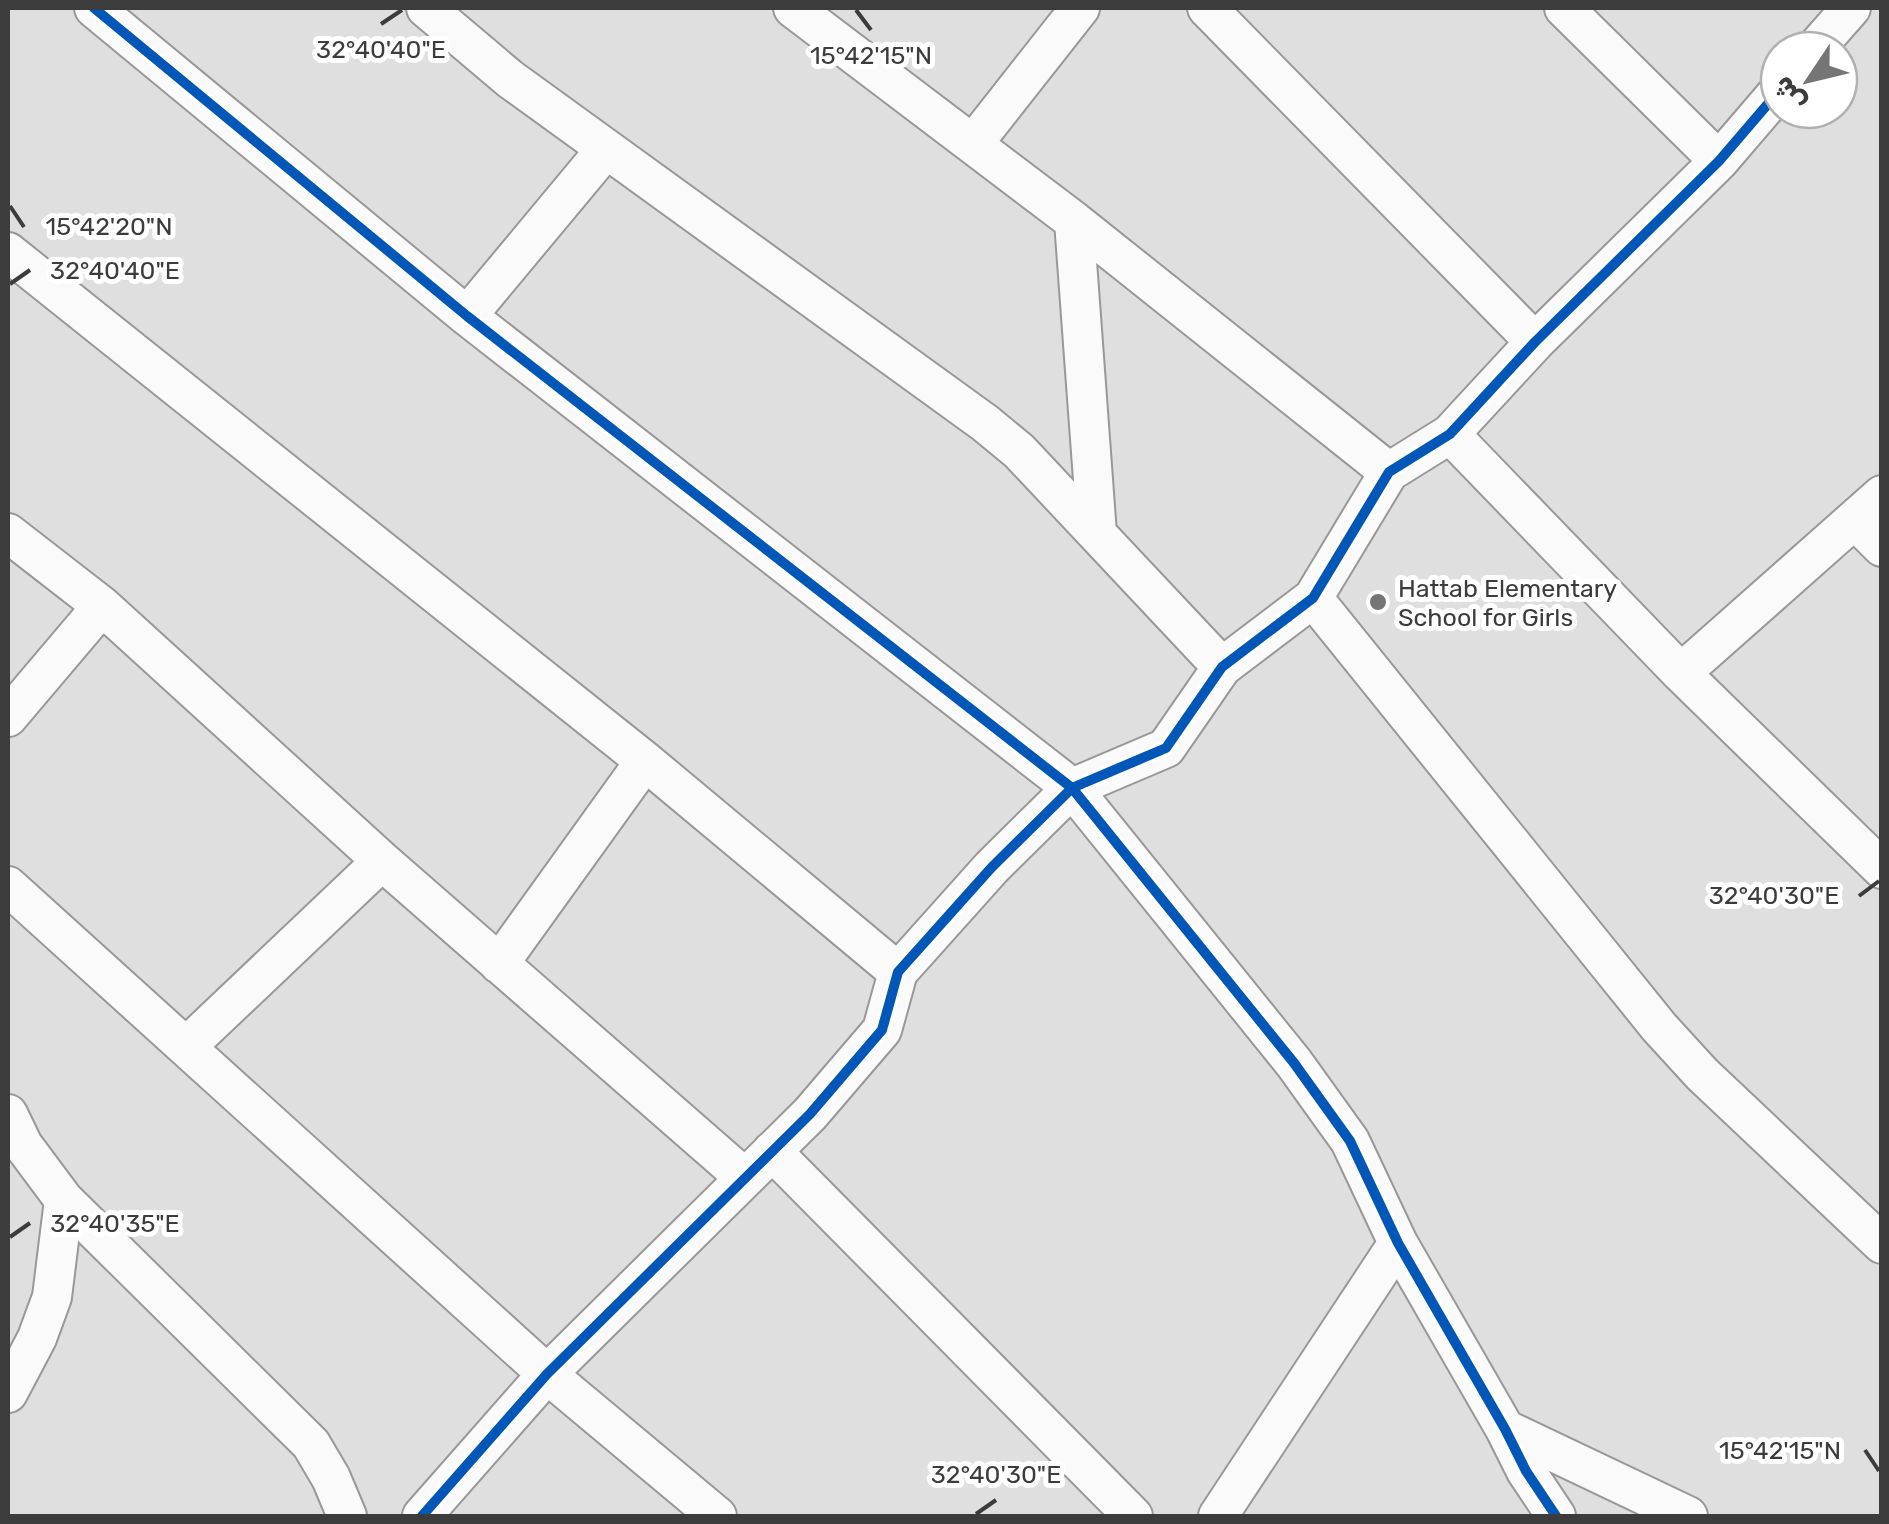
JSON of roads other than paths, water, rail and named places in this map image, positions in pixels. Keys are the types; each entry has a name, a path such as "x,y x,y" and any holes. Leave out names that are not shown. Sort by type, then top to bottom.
{"street":[{"path":"94,8 468,316 1072,788 1294,1063 1350,1141 1398,1243 1506,1429 1526,1471 1556,1516"},
{"path":"426,8 510,79 985,423 1019,452 1222,668"},
{"path":"794,8 1074,221 1388,472"},
{"path":"973,144 1080,8"},
{"path":"1208,8 1535,342"},
{"path":"1564,8 1719,161"},
{"path":"1831,30 1849,9"},
{"path":"422,1516 547,1374 810,1114 882,1030 898,972 992,867 1072,788 1166,748 1222,668 1313,598 1388,472 1450,434 1535,342 1719,161 1759,114"},
{"path":"468,316 606,149"},
{"path":"1074,221 1097,534"},
{"path":"8,252 645,761 898,972"},
{"path":"1450,434 1681,673 1882,869"},
{"path":"1681,673 1869,508 1882,548"},
{"path":"8,533 102,606 382,861 745,1178"},
{"path":"1313,598 1659,1027 1702,1074 1882,1244"},
{"path":"8,717 102,606"},
{"path":"499,964 645,761"},
{"path":"186,1047 382,861"},
{"path":"8,886 547,1374 717,1516"},
{"path":"8,1114 24,1145 64,1200 311,1444 347,1516"},
{"path":"772,1152 1133,1516"},
{"path":"8,1393 37,1338 52,1297 64,1200"},
{"path":"1218,1516 1398,1243"},
{"path":"1506,1429 1688,1516"}],"place":[{"name":"Hattab Elementary School for Girls","path":"1378,602"}]}
